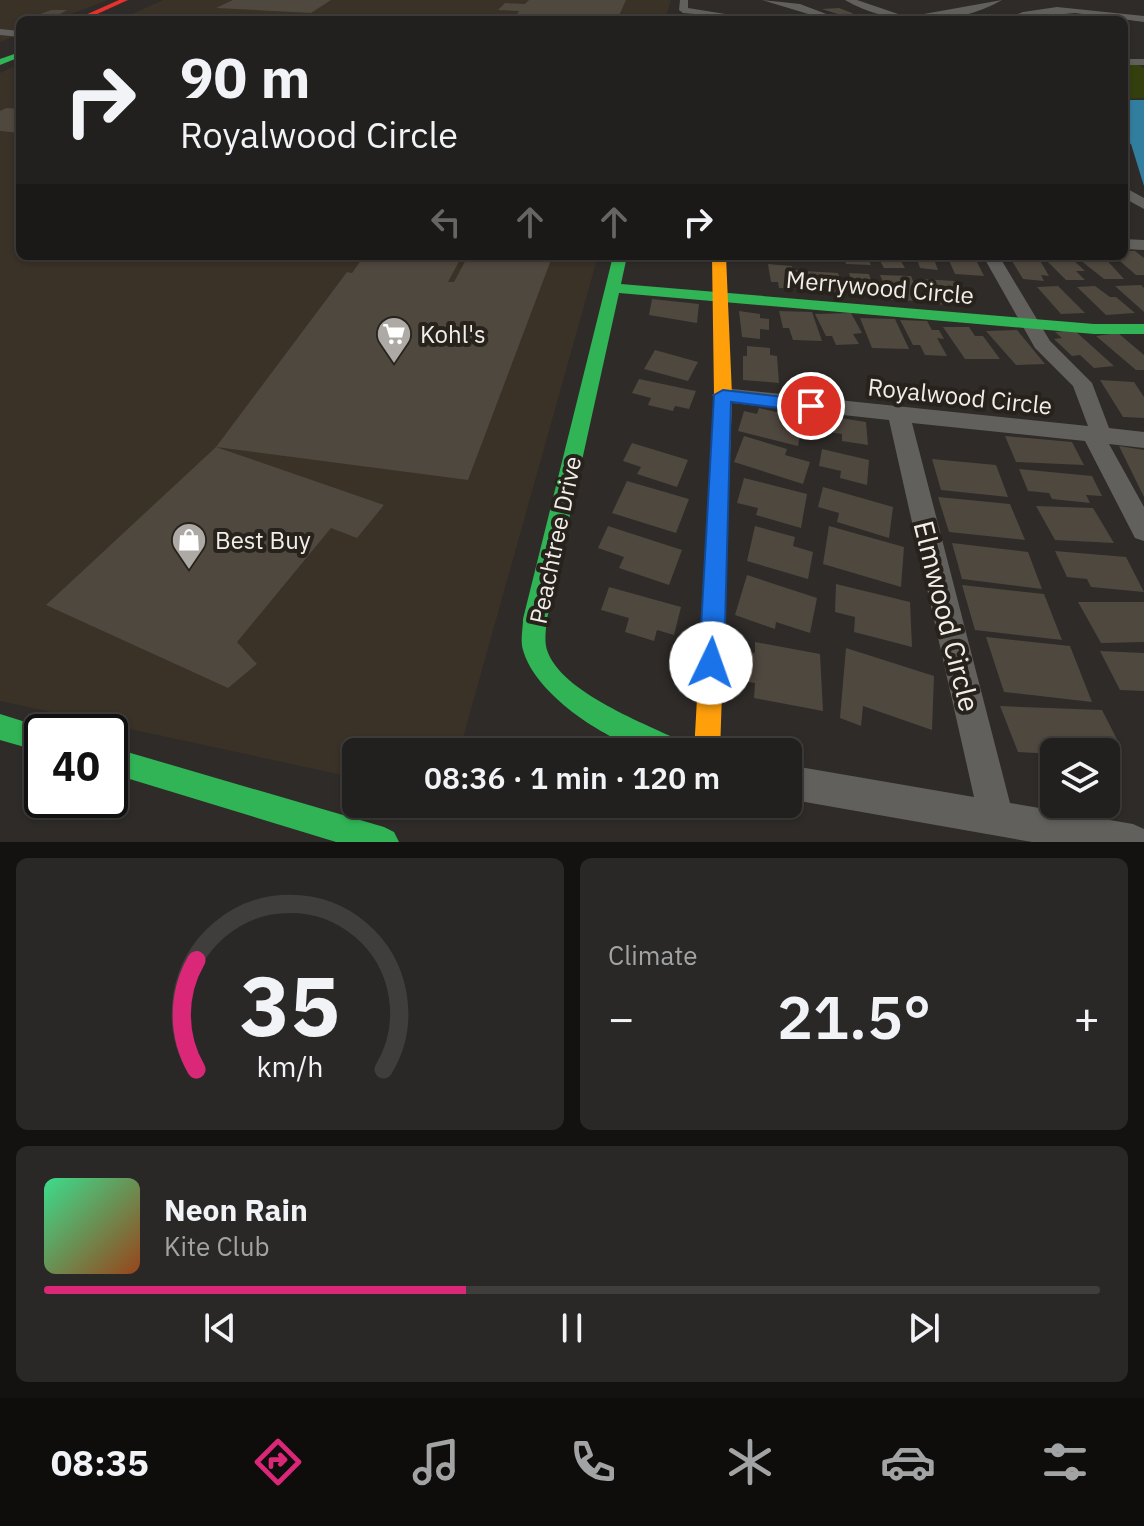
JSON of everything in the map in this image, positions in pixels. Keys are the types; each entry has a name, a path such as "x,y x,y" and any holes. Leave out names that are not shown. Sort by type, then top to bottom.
{"main road":[{"path":"87,16 125,0"},
{"path":"108,16 144,1"},
{"name":"Peachtree Drive","path":"619,260 535,619 535,652 551,680 587,704 650,738"},
{"path":"708,738 723,395 719,260"},
{"name":"Merrywood Circle","path":"613,288 1027,324 1144,329"},
{"path":"0,727 24,734"},
{"path":"128,765 384,842"}],"street":[{"path":"766,0 826,16"},
{"path":"849,0 895,16"},
{"path":"874,7 892,0"},
{"path":"936,16 998,0"},
{"path":"1051,0 1063,10"},
{"path":"1068,0 1084,12"},
{"path":"1124,3 1144,8"},
{"path":"684,5 738,16"},
{"path":"1018,16 1028,12 1063,10 1118,16"},
{"path":"993,260 1027,324 1042,344 1082,383 1099,426 1094,437 1144,531"},
{"name":"Royalwood Circle","path":"723,395 1144,440"},
{"name":"Elmwood Circle","path":"899,416 996,817"},
{"path":"802,784 1133,842"}],"shaded area":[{"path":"0,0 108,0 66,16 16,16 16,36 0,42"},
{"path":"163,0 671,0 666,16 128,16"},
{"path":"16,66 16,260 597,260 463,738 342,738 342,775 128,729 128,714 60,714 0,701 0,73"}],"green space":[{"path":"1136,63 1144,68 1144,98 1128,99 1128,64"}],"water":[{"path":"1128,100 1144,100 1144,186 1128,143"}],"building":[{"path":"233,0 331,0 311,13 216,8"},
{"path":"529,0 626,0 619,16 516,16 519,11 498,10 505,3 525,4"},
{"path":"839,8 855,16 844,16 822,9"},
{"path":"51,10 67,10 57,16 35,16"},
{"path":"16,109 16,133 0,131 0,111"},
{"path":"1128,251 1135,251 1144,258 1144,275 1136,275 1119,260 1128,260"},
{"name":"Kohl's","path":"361,260 460,260 448,282 454,282 466,260 551,260 468,480 216,447 347,272 352,273"},
{"path":"844,260 869,260 871,265 846,264"},
{"path":"879,260 900,260 905,268 884,268"},
{"path":"917,260 942,262 935,262 938,270 920,268"},
{"path":"949,260 976,260 984,276 955,274"},
{"path":"1011,260 1040,260 1049,276 1041,275 1044,281 1023,279"},
{"path":"1046,260 1073,260 1085,271 1076,271 1085,280 1066,280"},
{"path":"1080,260 1107,260 1124,279 1104,279"},
{"path":"768,264 792,266 793,270 800,270 806,290 779,288 778,282 771,282"},
{"path":"804,271 838,273 844,289 838,289 841,294 820,294 818,287 808,287"},
{"path":"849,273 869,274 871,280 878,280 885,296 851,294 847,281 852,281"},
{"path":"880,275 911,276 921,301 891,300"},
{"path":"922,279 955,281 967,306 933,304"},
{"path":"1141,285 1144,288 1144,312 1115,286"},
{"path":"1058,286 1085,313 1061,314 1037,287"},
{"path":"1095,286 1110,297 1116,297 1135,313 1106,315 1077,287"},
{"path":"652,299 699,304 697,323 649,315"},
{"path":"739,311 760,314 760,318 769,319 769,330 760,329 760,339 742,337"},
{"path":"779,311 812,312 822,341 793,340 789,328 783,328"},
{"path":"851,313 862,333 853,334 859,344 836,345 832,336 826,336 815,314"},
{"path":"860,318 895,319 909,349 872,348"},
{"path":"900,320 927,321 932,330 939,330 944,339 937,338 947,356 925,355 920,345 913,345"},
{"path":"943,327 969,327 975,336 983,336 1000,359 965,359"},
{"path":"1017,330 1045,364 1016,365 986,331"},
{"path":"1074,330 1114,366 1094,368 1080,355 1072,356 1054,339 1062,338 1055,332"},
{"path":"1118,333 1144,355 1144,370 1136,370 1096,336"},
{"path":"747,346 770,348 770,355 777,356 779,383 743,380 743,356 747,356"},
{"path":"655,350 698,362 688,381 644,369"},
{"path":"639,379 696,391 689,409 675,406 673,411 648,405 651,398 632,393"},
{"path":"1100,380 1134,382 1144,397 1144,418 1123,417"},
{"path":"759,408 785,414 783,421 802,426 798,446 738,431 744,411 757,414"},
{"path":"821,415 866,422 868,445 842,441 842,434 821,431"},
{"path":"744,436 787,449 785,455 810,462 803,484 734,462"},
{"path":"1005,436 1072,442 1084,465 1016,462"},
{"path":"632,443 688,460 677,487 637,474 641,467 623,461"},
{"path":"1119,446 1144,450 1144,497"},
{"name":"Best Buy","path":"216,447 384,505 357,538 331,528 237,642 257,664 228,688 46,605"},
{"path":"822,449 869,460 867,485 840,478 841,471 819,466"},
{"path":"932,459 996,465 1008,497 941,490"},
{"path":"1019,469 1092,476 1102,496 1086,495 1090,503 1052,499 1049,493 1028,491"},
{"path":"744,478 807,494 801,528 756,515 758,508 737,503"},
{"path":"627,481 689,499 676,533 612,513"},
{"path":"823,487 893,507 889,538 837,522 839,513 818,507"},
{"path":"938,497 1010,504 1025,540 949,532"},
{"path":"1036,506 1093,508 1114,543 1055,540"},
{"path":"608,526 682,550 669,585 619,568 624,557 598,548"},
{"path":"755,526 795,537 793,546 813,552 808,579 747,561"},
{"path":"829,526 904,547 901,587 823,564"},
{"path":"952,543 1028,552 1042,589 962,579"},
{"path":"1055,551 1126,557 1144,592 1091,587 1087,579 1067,577"},
{"path":"747,575 817,598 810,633 776,622 775,629 735,615"},
{"path":"836,584 910,602 912,647 854,632 855,617 835,612"},
{"path":"962,585 1044,594 1062,640 975,630"},
{"path":"609,587 681,607 674,635 657,630 654,641 625,632 629,618 601,610"},
{"path":"1078,602 1144,602 1144,642 1101,643"},
{"path":"986,637 1070,646 1092,702 1004,692"},
{"path":"755,642 820,654 823,711 754,698 755,683 735,680 736,649 755,653"},
{"path":"846,648 934,676 932,730 863,706 861,726 840,718"},
{"path":"1100,651 1144,653 1144,691 1120,690"},
{"path":"1000,706 1102,710 1116,738 1040,738 1040,753 1018,752"}],"traffic: fast":[{"path":"0,62 16,56"},
{"path":"619,260 535,619 534,647 543,668 575,699 648,738"},
{"path":"613,288 1094,329 1144,329"},
{"path":"0,727 24,734"},
{"path":"128,765 384,842"}],"traffic: slow":[{"path":"708,738 723,395 719,260"}],"traffic: jam":[{"path":"87,16 125,0"}],"place":[{"name":"Kohl's","path":"394,365"},
{"name":"Best Buy","path":"189,571"}],"route":[{"path":"711,663 723,395 811,406"}]}
